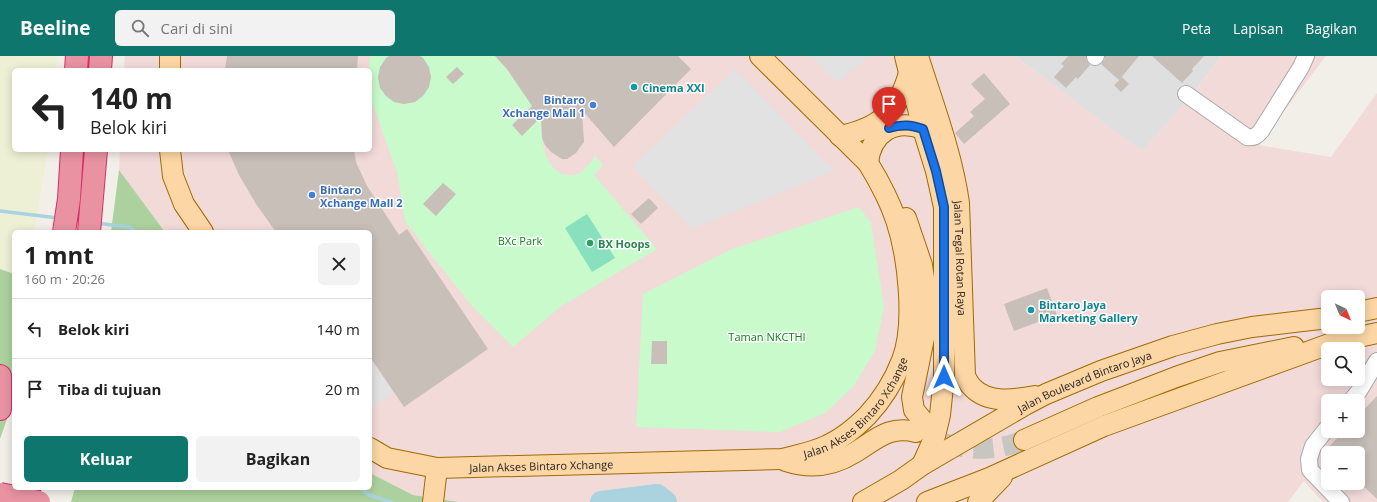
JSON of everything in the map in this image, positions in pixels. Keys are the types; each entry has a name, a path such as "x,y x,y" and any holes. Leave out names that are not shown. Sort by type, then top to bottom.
{"highway":[{"path":"76,68 77,56"},
{"path":"100,68 101,56"},
{"path":"64,230 69,199 72,152"},
{"path":"90,230 96,152"},
{"path":"0,376 0,409"},
{"path":"10,502 13,490"},
{"path":"34,502 37,490"},
{"path":"0,494 39,502"}],"main road":[{"path":"170,56 170,68"},
{"name":"Jalan Akses Bintaro Xchange","path":"372,449 387,458 443,468 782,459 806,454 829,445 858,425 878,405 894,380 903,359 908,335 910,305 901,241 896,220 881,184 868,163 760,56"},
{"path":"840,136 857,132 874,125 887,115 900,98 914,64"},
{"name":"Jalan Tegal Rotan Raya","path":"914,64 923,129 936,171 944,207 944,377 940,415 935,436 922,465"},
{"name":"Jalan Tegal Rotan Raya","path":"914,64 937,115 957,185 959,203 965,376"},
{"path":"868,163 868,154 874,142 889,128 906,125 923,129"},
{"path":"170,152 173,176 181,197 201,230"},
{"path":"782,459 802,466 820,466 843,459 853,454 888,432 920,428 914,410 912,397 924,338 926,319 926,292 922,265 909,223 899,204 881,184"},
{"path":"1365,311 1377,308"},
{"name":"Jalan Boulevard Bintaro Jaya","path":"863,502 901,480 922,465 978,434 1025,405 1046,394 1101,371 1173,346 1217,334 1252,327 1321,319"},
{"path":"1321,320 1230,344 1162,367 1094,394 1022,434 1130,393 1220,362 1290,347 1321,345"},
{"path":"1340,342 1377,333"},
{"path":"927,502 971,486 1104,426 1321,348"},
{"path":"944,377 951,384 955,384 962,381 965,376 972,387 983,395 996,400 1021,399 1046,394"},
{"path":"440,499 443,468"},
{"path":"978,502 1010,468"}],"street":[{"path":"1186,94 1248,137 1252,138 1257,136 1261,131 1303,62 1313,56"},
{"path":"1357,394 1377,361"},
{"path":"1321,436 1313,446 1309,459 1310,470 1341,502"}],"shaded area":[{"path":"125,56 1015,56 1142,151 1193,94 1221,56 1326,56 1258,145 1331,157 1377,93 1377,502 1323,502 1304,481 1288,502 459,502 413,495 372,474 372,230 164,230 119,170 120,152 372,152 372,68 124,68"},
{"path":"811,56 869,56 837,83"},
{"path":"1015,56 1221,56 1193,94 1142,152"},
{"path":"735,69 834,171 692,229 632,166"},
{"path":"372,360 394,393 372,408"}],"green space":[{"path":"0,56 57,56 56,68 12,68 12,152 48,152 34,230 12,230 12,273 0,269"},
{"name":"BXc Park","path":"370,56 495,56 531,102 540,118 544,149 548,160 556,170 567,175 576,175 590,164 595,156 603,165 594,175 657,249 560,307 513,347 472,306 405,221 397,172 372,103 372,68 369,68"},
{"path":"119,170 164,230 111,230"},
{"name":"Taman NKCTHI","path":"859,207 871,223 884,307 875,351 853,387 825,413 780,432 636,427 643,294 732,249"},
{"name":"BX Hoops","path":"587,214 615,258 592,272 565,228"},
{"path":"0,269 12,273 12,405 0,439"},
{"path":"372,474 413,495 459,502 71,502 74,490 372,490"}],"building":[{"path":"227,56 358,56 357,68 225,68"},
{"path":"389,56 420,56 429,67 431,77 429,87 423,96 415,102 404,104 394,102 386,96 380,88 378,77 380,67"},
{"name":"Bintaro Xchange Mall 1","path":"495,56 678,56 691,69 614,147 582,110 584,142 576,153 567,159 562,159 551,152 545,145 542,138 541,117 522,136 512,125 532,106 507,69"},
{"path":"1068,56 1086,56 1086,60 1090,65 1078,79 1076,77 1066,88 1054,77 1064,66 1061,64"},
{"path":"1105,56 1139,56 1120,79 1122,77 1129,84 1121,92 1114,85 1119,80 1101,64 1105,59"},
{"path":"1152,56 1204,56 1182,83"},
{"path":"457,67 464,74 453,84 446,77"},
{"path":"984,73 1010,104 964,144 955,133 974,116 970,112 985,99 971,84"},
{"path":"229,152 354,152 356,162 367,186 399,235 407,229 488,349 404,407 372,360 372,230 275,230 256,204 239,175"},
{"path":"443,183 456,194 436,216 423,204"},
{"path":"649,198 658,208 641,224 631,214"},
{"name":"Bintaro Jaya Marketing Gallery","path":"1047,288 1057,315 1014,331 1004,304"},
{"path":"652,341 667,341 667,364 651,364"},
{"path":"1377,396 1377,499 1365,488 1365,446 1330,446 1337,438 1365,438 1365,409"}],"waterway":[{"path":"0,211 58,218"},
{"path":"96,223 129,227 134,230"},
{"path":"363,490 369,495 391,502"},
{"path":"601,502 657,495 666,502"}],"tunnel":[{"path":"944,443 954,446 984,449 1014,444 1024,440"}],"place":[{"name":"Cinema XXI","path":"634,87"},
{"name":"Bintaro Xchange Mall 1","path":"593,105"},
{"name":"Bintaro Xchange Mall 2","path":"312,195"},
{"name":"BX Hoops","path":"590,243"},
{"name":"Bintaro Jaya Marketing Gallery","path":"1031,310"}],"route":[{"path":"889,128 906,125 923,129 936,171 944,207 944,377"}]}
